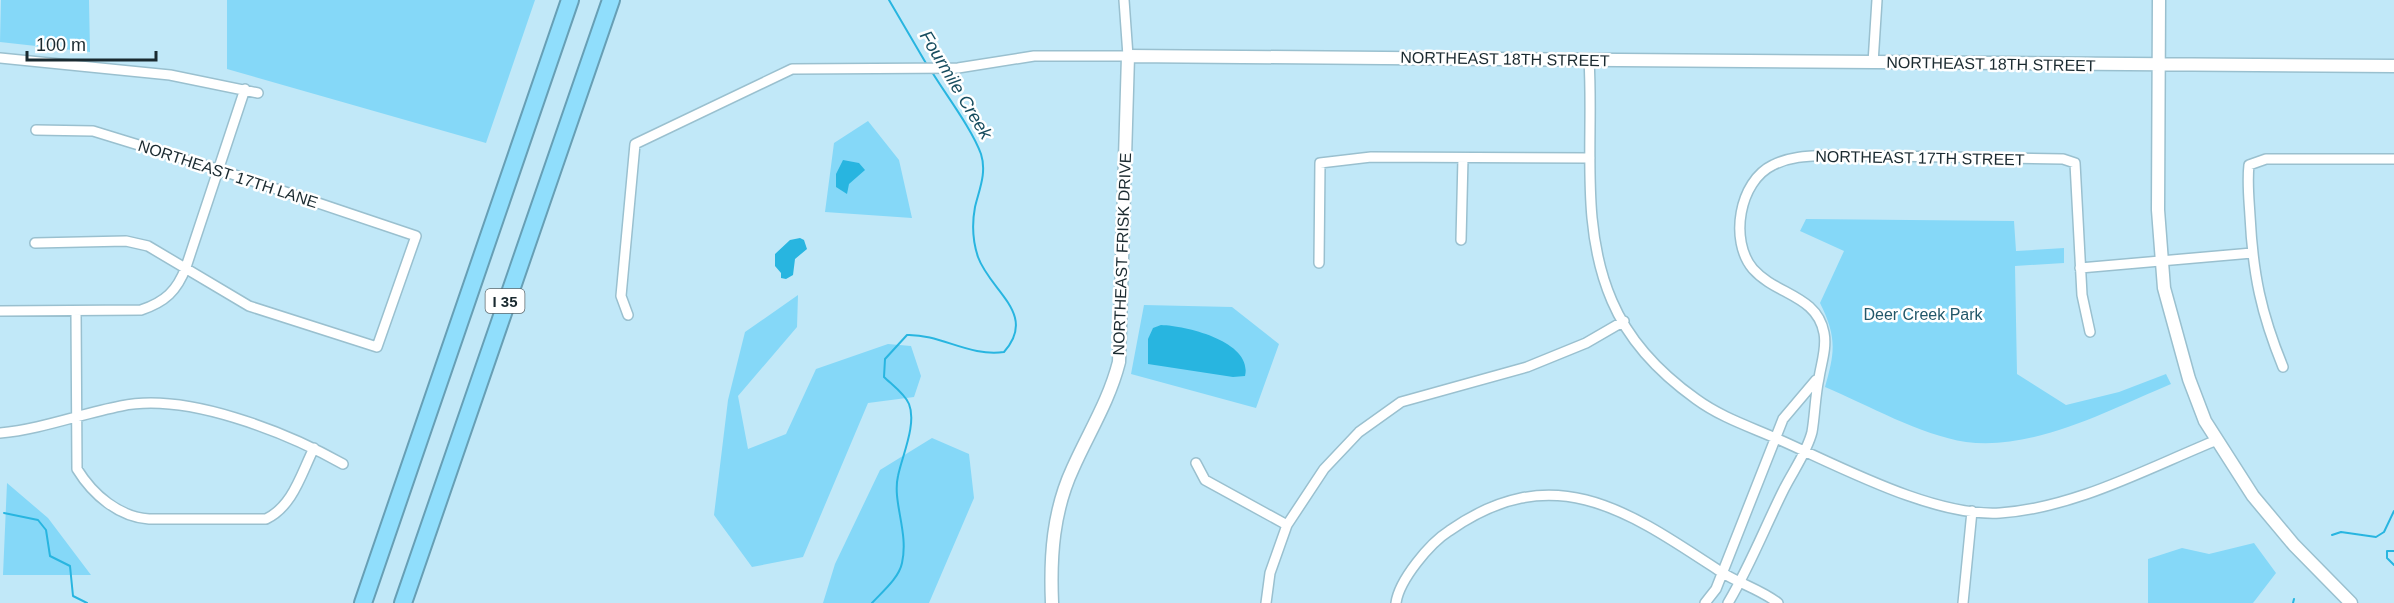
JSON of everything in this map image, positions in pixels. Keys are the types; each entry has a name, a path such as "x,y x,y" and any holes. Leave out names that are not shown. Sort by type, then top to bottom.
{"highway":[{"name":"I 35","path":"363,603 570,0"},
{"name":"I 35","path":"403,603 611,0"}],"street":[{"name":"NORTHEAST FRISK DRIVE","path":"1052,603 1051,561 1057,513 1073,468 1102,411 1119,362 1128,56 1124,0"},
{"path":"1874,63 1877,0"},
{"path":"2159,0 2158,210 2164,288 2189,380 2205,421 2233,468 2274,522 2351,603"},
{"name":"NORTHEAST 18TH STREET","path":"628,315 621,296 635,144 792,69 958,68 1034,56 2394,66"},
{"path":"0,58 170,75 258,93"},
{"path":"1589,60 1594,237 1612,301 1650,360 1698,401 1732,421 1911,496 1953,509 1972,511 1999,513 2045,506 2085,493 2217,440"},
{"path":"0,311 141,310 158,305 171,295 186,267 245,89"},
{"name":"NORTHEAST 17TH LANE","path":"36,130 93,131 220,170 416,236 376,347 249,306 186,267"},
{"name":"NORTHEAST 17TH STREET","path":"1728,603 1741,582 1768,521 1812,433 1825,334 1817,314 1807,302 1773,286 1752,268 1744,249 1741,228 1744,200 1755,178 1771,166 1795,158 1830,155 2063,159 2075,164 2080,268"},
{"path":"1319,263 1320,163 1371,158 1590,158"},
{"path":"1461,240 1462,158"},
{"path":"2283,368 2265,323 2255,284 2249,165 2254,161 2266,159 2394,159"},
{"path":"35,243 137,242 186,267"},
{"path":"2090,332 2080,268 2252,253"},
{"path":"76,312 77,470 85,482 120,512 132,518 266,519 281,512 314,448"},
{"path":"1266,603 1270,573 1287,525 1324,469 1359,432 1401,402 1527,367 1586,343 1624,321"},
{"name":"NORTHEAST 17TH STREET","path":"1705,603 1716,590 1783,419 1812,387 1819,374"},
{"path":"0,433 23,431 121,406 178,403 205,408 314,448 343,464"},
{"path":"1196,463 1205,480 1287,525"},
{"path":"1396,603 1413,569 1435,540 1481,510 1544,496 1575,496 1604,504 1652,528 1722,573 1778,603"},
{"path":"1963,603 1972,511"}],"green space":[{"path":"1,0 89,0 90,52 0,42"},
{"path":"227,0 535,0 486,143 227,69"},
{"path":"868,121 899,160 912,218 825,212 834,143"},
{"name":"Deer Creek Park","path":"1806,219 2014,221 2016,251 2064,248 2064,263 2015,266 2017,374 2066,405 2119,392 2166,374 2171,384 2071,426 2018,440 1992,443 1966,442 1931,433 1894,419 1825,387 1833,345 1826,315 1820,303 1844,251 1800,231"},
{"path":"798,295 797,327 738,396 748,449 786,434 816,369 888,344 911,346 921,376 914,397 868,403 803,557 752,567 714,515 728,400 745,332"},
{"path":"1144,305 1232,307 1279,344 1256,408 1131,374"},
{"path":"932,438 969,454 974,498 929,603 823,603 835,564 880,470"},
{"path":"7,483 48,518 91,575 3,575"},
{"path":"2254,543 2276,573 2253,603 2148,603 2148,559 2182,548 2209,554"}],"shaded area":[{"path":"843,160 859,163 865,170 849,184 847,194 836,187 836,174"},
{"path":"800,238 804,240 807,249 795,259 793,275 786,279 781,278 781,273 775,266 775,254 790,240"},
{"path":"1161,325 1202,333 1229,345 1239,354 1245,364 1245,376 1233,377 1148,364 1148,339 1153,328"}],"waterway":[{"name":"Fourmile Creek","path":"889,0 927,65"},
{"name":"Fourmile Creek","path":"872,603 894,579 902,563 904,551 897,486 911,421 907,400 884,377 885,359 907,335 932,338 967,349 991,353 1004,352 1013,338 1016,326 1014,314 984,269 975,245 975,207 983,175 981,154 965,123 932,72"},
{"path":"2332,535 2341,532 2376,537 2384,532 2394,511"},
{"path":"4,513 38,520 46,530 50,556 70,566 73,596 87,603"},
{"path":"2394,551 2387,551 2387,558 2394,565"},
{"path":"2293,603 2294,599"}]}
